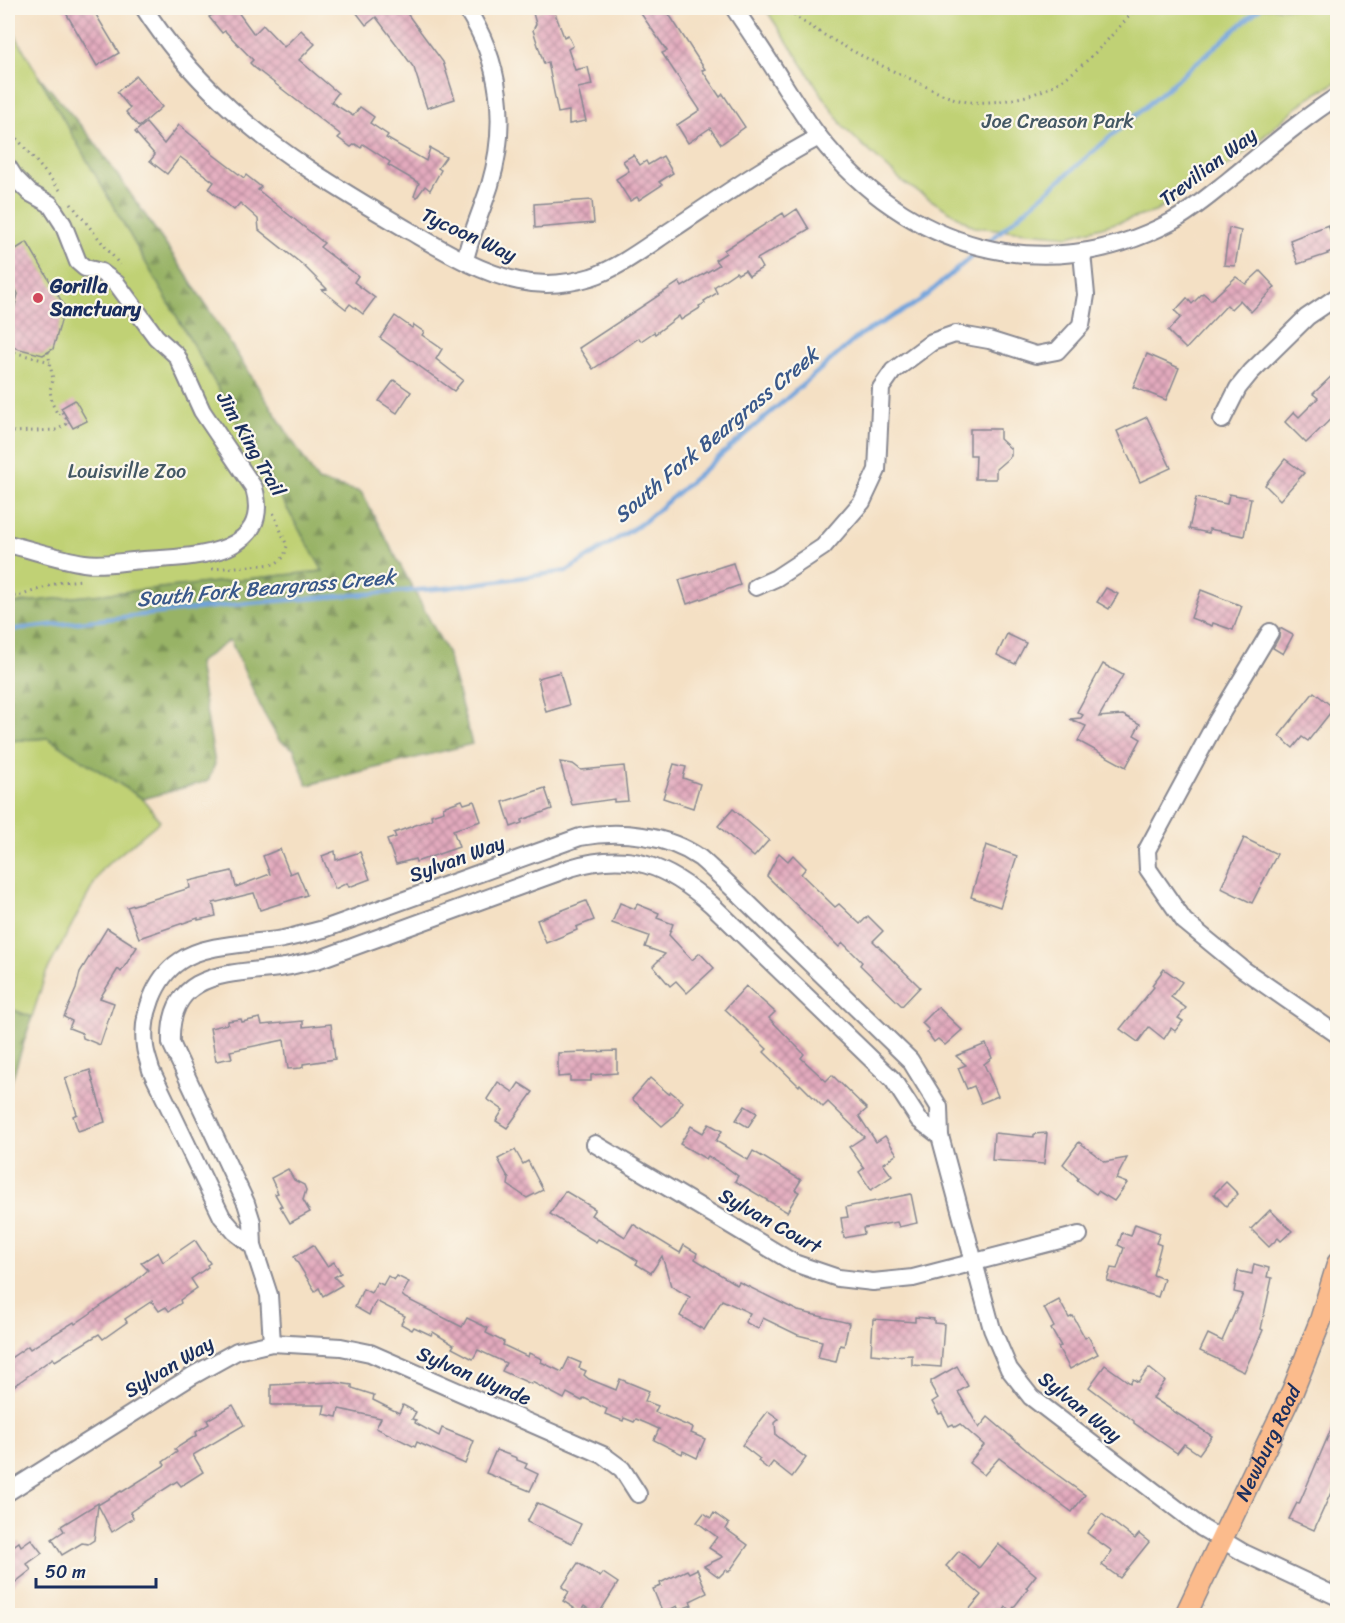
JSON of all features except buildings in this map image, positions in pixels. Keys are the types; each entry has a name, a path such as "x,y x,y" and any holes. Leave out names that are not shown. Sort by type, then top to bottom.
{"main road":[{"name":"Newburg Road","path":"1185,1616 1297,1380 1320,1322 1338,1263"}],"street":[{"name":"Tycoon Way","path":"144,8 158,30 193,72 237,114 288,154 337,187 438,247 504,277 529,282 554,283 591,277 625,260 781,157 819,136"},
{"path":"465,260 497,158 500,125 498,85 493,62 466,8"},
{"name":"Trevilian Way","path":"734,8 819,136 847,168 877,195 904,215 926,227 978,247 1024,254 1054,256 1082,253 1142,236 1192,209 1338,96"},
{"path":"8,167 30,193 50,204 63,224 78,262 85,268 101,272 117,284 156,337 177,357 202,411 254,488 258,502 257,517 246,534 234,544 202,556 86,563 8,544"},
{"path":"756,587 776,578 823,547 862,502 877,470 881,388 893,371 932,342 955,334 989,340 1036,355 1057,351 1081,325 1086,295 1082,253"},
{"path":"1222,420 1238,388 1251,372 1307,316 1338,296"},
{"path":"1270,632 1215,723 1153,838 1147,850 1148,869 1184,921 1244,970 1338,1035"},
{"name":"Sylvan Way","path":"253,1246 235,1232 222,1217 151,1070 144,1035 150,1001 166,973 180,960 194,954 235,945 285,939 324,929 580,837 614,833 668,842 699,858 910,1060 939,1107 940,1136 992,1329 1002,1356 1030,1397 1222,1541 1338,1598"},
{"path":"272,1343 269,1295 253,1246 252,1222 246,1203 171,1043 176,1007 183,996 194,986 215,975 285,967 317,960 570,868 590,862 630,860 663,870 690,885 892,1080 920,1120 940,1136"},
{"path":"235,945 238,971"},
{"path":"866,1055 885,1037"},
{"name":"Sylvan Court","path":"595,1144 794,1263 812,1270 858,1281 913,1278 1079,1235"},
{"name":"Sylvan Way","path":"8,1492 192,1376 237,1351 272,1343"},
{"name":"Sylvan Wynde","path":"272,1343 341,1347 370,1353 603,1455 622,1469 638,1494"}],"path":[{"path":"784,8 871,61 951,98 971,102 1024,97 1050,87 1069,76 1137,8"},
{"path":"8,130 61,192"},
{"path":"68,201 122,268"},
{"path":"8,342 13,352 8,371"},
{"path":"13,352 50,362"},
{"path":"8,429 12,432 57,430 69,422 63,412 58,414 52,403 50,390 53,381 48,352"},
{"name":"Jim King Trail","path":"201,570 275,564 284,557 287,546 273,511"},
{"path":"8,597 22,595 61,582 84,580"}],"green space":[{"name":"Joe Creason Park","path":"765,8 1337,8 1337,82 1308,98 1234,162 1155,212 1069,236 974,227 904,183 844,128"},
{"name":"Louisville Zoo","path":"8,22 38,75 323,571 8,604"},
{"path":"38,75 93,140 184,271 318,481 361,492 447,652 472,744 307,785 294,749 279,740 263,712 230,640 198,663 215,764 208,781 143,799 48,738 8,741 8,604 323,571"},
{"path":"48,738 143,799 160,821 102,869 46,973 32,1017 8,1008 8,741"},
{"path":"8,1008 32,1017 8,1092"}],"waterway":[{"name":"South Fork Beargrass Creek","path":"987,243 1260,8"},
{"name":"South Fork Beargrass Creek","path":"8,630 249,603 446,588 567,571 645,521 860,335 920,301 979,250"}],"place":[{"name":"Gorilla Sanctuary","path":"38,298"}]}
